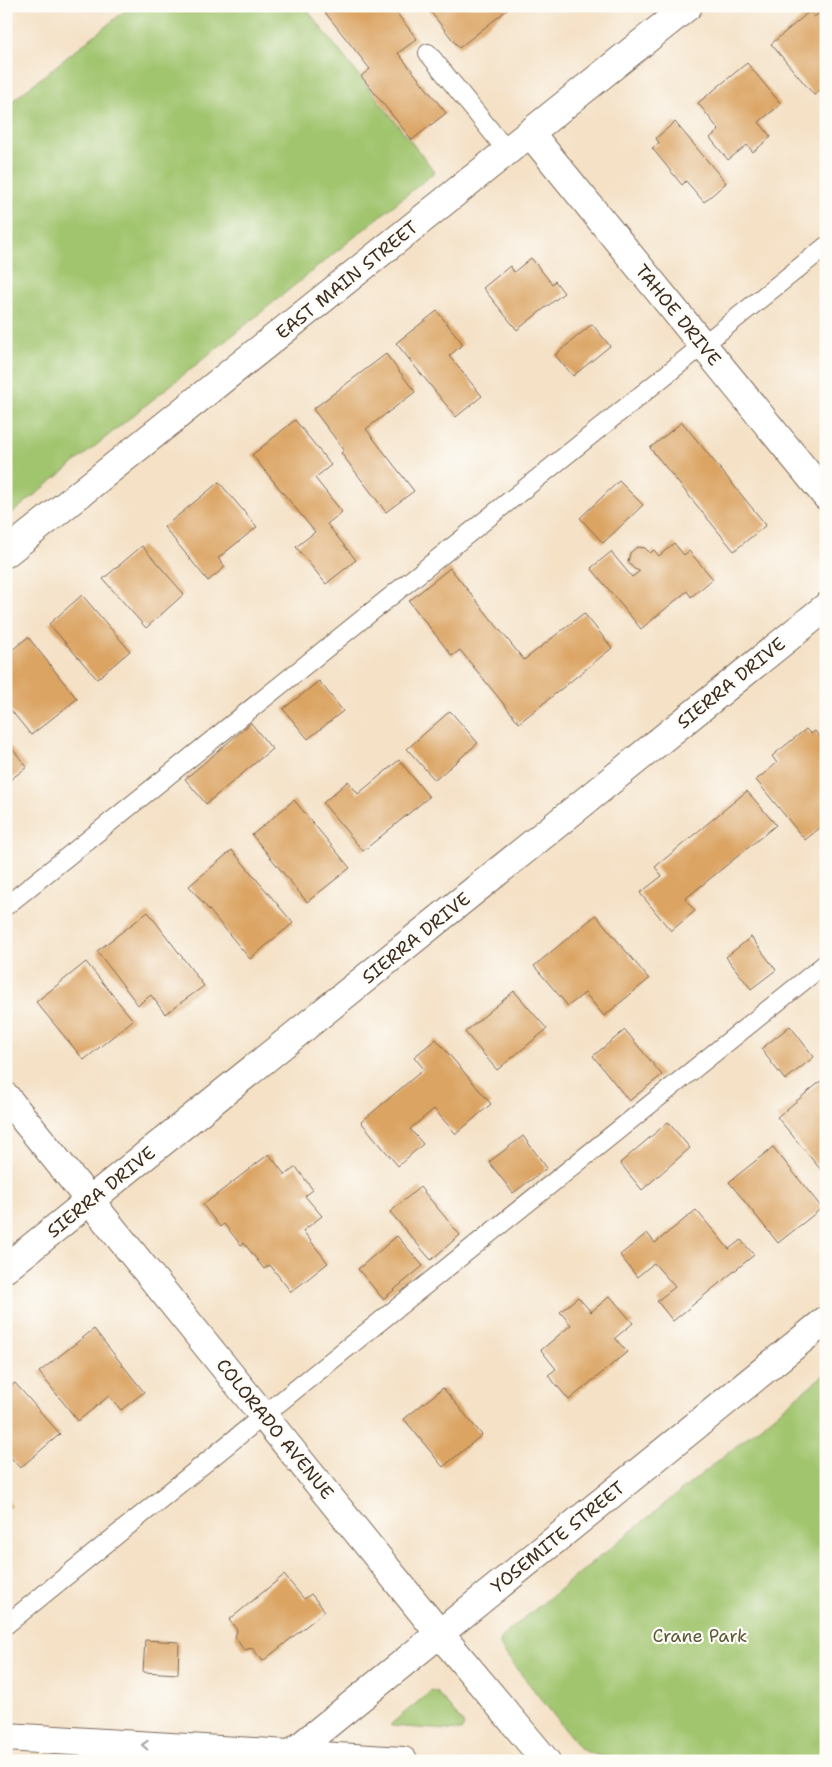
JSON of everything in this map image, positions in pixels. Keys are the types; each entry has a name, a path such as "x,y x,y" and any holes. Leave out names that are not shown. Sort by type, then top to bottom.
{"street":[{"name":"EAST MAIN STREET","path":"6,553 688,6"},
{"name":"TAHOE DRIVE","path":"530,133 826,496"},
{"name":"SIERRA DRIVE","path":"6,1268 826,607"},
{"name":"COLORADO AVENUE","path":"6,1097 439,1633 546,1761"},
{"name":"YOSEMITE STREET","path":"290,1754 826,1320"},
{"path":"6,1737 403,1761"}],"lane":[{"path":"428,53 508,151"},
{"path":"6,906 826,246"},
{"path":"6,1625 826,963"}],"green space":[{"path":"131,6 134,6 137,10 142,6 304,6 435,172 6,518 6,106"},
{"name":"Crane Park","path":"826,1373 826,1761 640,1761 599,1756 585,1751 579,1747 503,1651 500,1644 501,1637"},
{"path":"431,1691 438,1693 462,1722 464,1726 461,1731 391,1726 391,1724"}],"building":[{"path":"320,6 391,6 417,39 398,53 446,113 412,140 361,76 370,69"},
{"path":"426,6 504,6 507,10 459,48"},
{"path":"825,8 826,85 814,95 771,44 810,11 814,17"},
{"path":"747,63 781,104 759,122 771,137 753,152 747,145 728,160 710,138 719,130 698,103"},
{"path":"675,122 726,183 704,202 686,181 682,185 652,148 659,143 656,138"},
{"path":"531,258 552,284 555,281 564,293 517,330 483,288 510,266 514,272"},
{"path":"437,311 463,344 449,356 482,396 456,417 396,343"},
{"path":"592,324 610,346 573,376 555,355"},
{"path":"386,354 415,392 366,429 414,491 386,512 341,453 344,450 313,409"},
{"path":"295,420 331,465 315,478 342,512 327,524 356,560 326,584 296,547 315,532 252,455"},
{"path":"682,422 766,525 734,551 650,448"},
{"path":"619,481 643,505 603,543 580,518"},
{"path":"219,482 257,527 218,558 225,567 208,581 164,527"},
{"path":"674,543 684,555 689,551 713,579 691,597 687,591 641,629 591,568 611,552 632,577 640,571 634,569 628,562 630,553 637,547 645,548 650,553 654,550 659,556"},
{"path":"142,546 184,594 146,628 103,579"},
{"path":"450,568 524,660 584,613 612,648 519,723 460,650 452,656 409,601"},
{"path":"82,595 130,651 97,679 49,624"},
{"path":"28,637 77,699 31,735 6,704 6,655"},
{"path":"319,681 343,711 308,739 283,709"},
{"path":"450,711 478,743 435,780 407,749"},
{"path":"251,723 272,749 206,804 185,779"},
{"path":"806,729 811,734 815,731 826,744 826,823 805,840 756,780 777,763 772,756"},
{"path":"6,741 27,767 6,783"},
{"path":"399,760 429,797 363,851 323,803 348,781 358,794"},
{"path":"747,791 776,825 685,899 695,911 671,931 640,893 662,876 655,867"},
{"path":"294,800 350,868 307,902 252,835"},
{"path":"232,850 293,923 250,959 189,886"},
{"path":"148,912 204,986 165,1014 151,995 138,1005 97,951"},
{"path":"596,915 649,979 604,1016 585,993 568,1006 534,966"},
{"path":"751,937 776,970 751,989 726,957"},
{"path":"86,962 133,1020 84,1060 36,1002"},
{"path":"514,991 547,1029 497,1070 465,1032"},
{"path":"790,1026 814,1057 785,1080 761,1049"},
{"path":"625,1030 662,1075 629,1101 593,1056"},
{"path":"436,1039 491,1104 456,1134 434,1109 410,1129 423,1144 398,1166 361,1122 424,1069 414,1057"},
{"path":"826,1077 826,1176 777,1117"},
{"path":"668,1122 690,1148 642,1190 620,1163"},
{"path":"523,1136 547,1168 513,1193 489,1162"},
{"path":"773,1147 822,1208 778,1243 729,1182"},
{"path":"269,1154 285,1175 296,1167 313,1190 305,1196 322,1216 303,1231 328,1263 291,1292 270,1265 264,1269 244,1243 241,1245 224,1224 220,1227 203,1205"},
{"path":"420,1187 460,1235 431,1260 390,1212"},
{"path":"696,1210 729,1249 741,1240 754,1255 673,1321 657,1301 675,1287 654,1263 637,1277 620,1255 647,1233 655,1243"},
{"path":"397,1236 423,1266 383,1299 358,1269"},
{"path":"610,1296 633,1323 615,1338 627,1352 569,1400 548,1375 556,1369 541,1350 571,1325 560,1312 578,1297 591,1312"},
{"path":"94,1329 144,1392 121,1410 109,1396 78,1421 39,1372"},
{"path":"15,1383 60,1434 20,1468 6,1452 6,1390"},
{"path":"443,1388 482,1435 443,1467 404,1419"},
{"path":"6,1499 12,1506 6,1510"},
{"path":"284,1575 304,1599 311,1594 325,1611 263,1661 252,1648 244,1650 235,1637 237,1630 229,1620"},
{"path":"145,1640 179,1642 178,1674 143,1672"}]}
